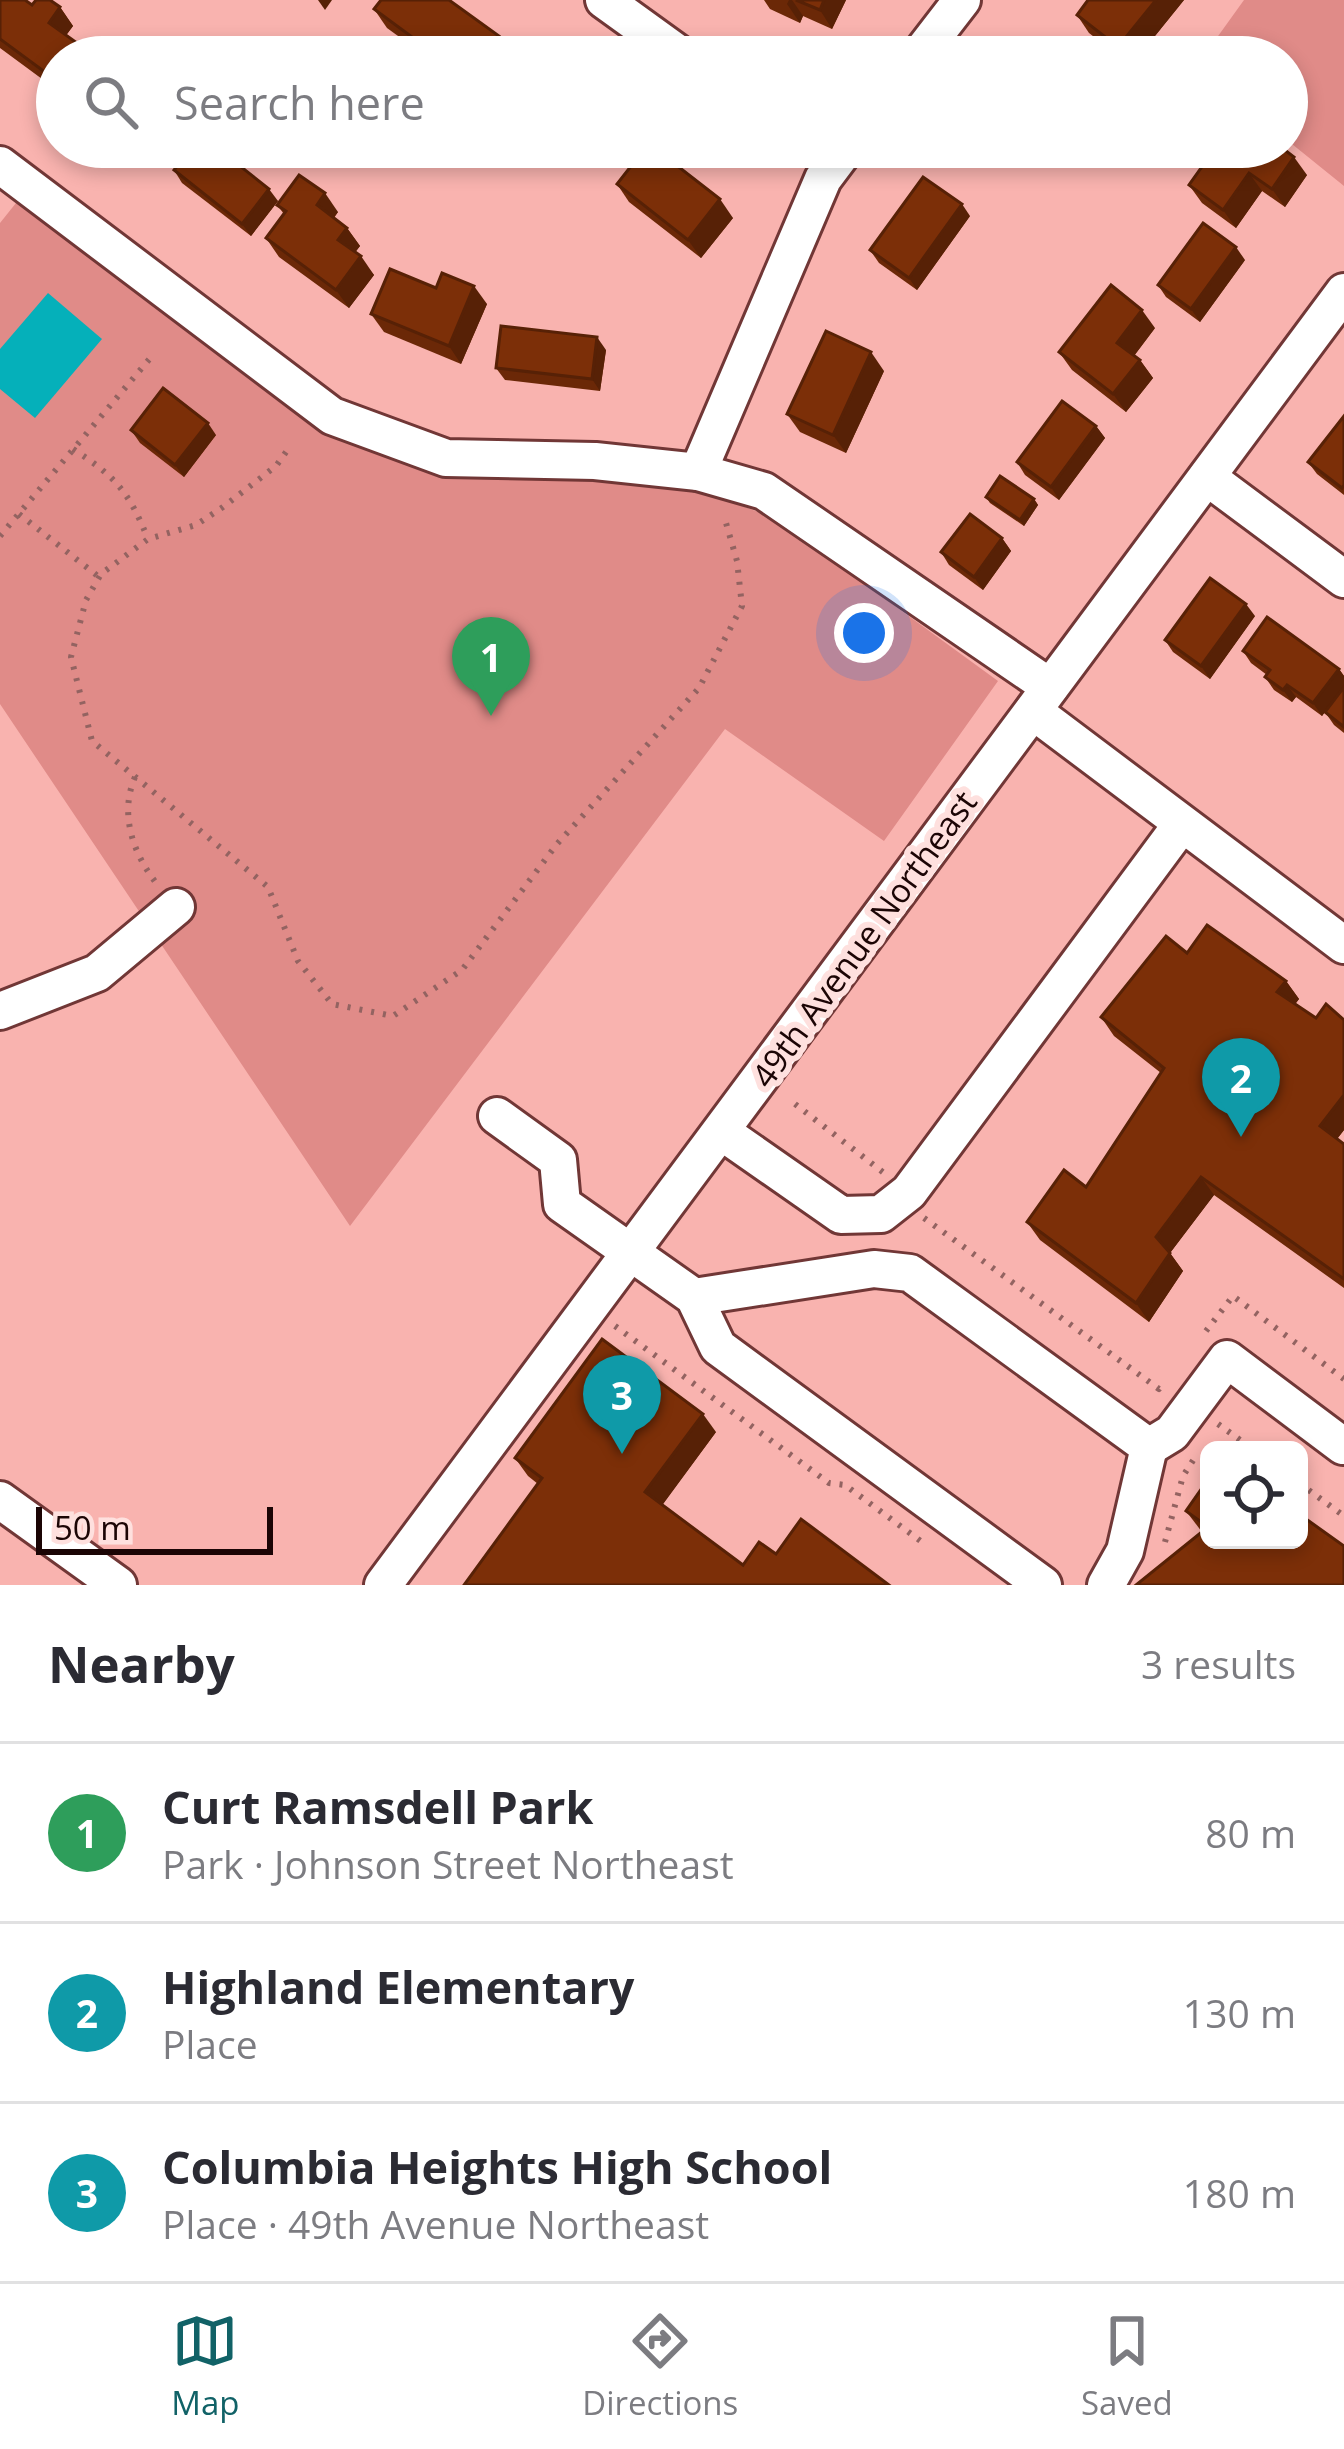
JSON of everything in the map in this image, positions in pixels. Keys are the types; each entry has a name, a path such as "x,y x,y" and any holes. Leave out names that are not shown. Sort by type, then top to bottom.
{"street":[{"path":"604,0 654,36"},
{"path":"934,36 962,0"},
{"path":"0,165 332,416 446,458 595,461 698,472 764,490 1042,699 1181,825 1344,945"},
{"path":"698,472 826,168"},
{"name":"49th Avenue Northeast","path":"383,1585 1344,292"},
{"path":"1207,477 1344,579"},
{"path":"722,1132 841,1215 881,1214 909,1192 1181,825"},
{"path":"0,1012 97,973 176,907"},
{"path":"497,1115 558,1160 562,1204 694,1297 718,1347 1043,1585"},
{"path":"694,1297 874,1269 910,1273 1149,1447"},
{"path":"1106,1585 1125,1551 1149,1447 1172,1433 1227,1359 1343,1446"},
{"path":"0,1500 118,1585"}],"path":[{"path":"0,536 152,356"},
{"path":"73,449 130,496 148,539"},
{"path":"286,452 276,466 196,525 148,539 99,577 86,599 71,657 92,741 268,887 298,961 332,1004 393,1016 462,970 557,844 699,688 742,606 724,512"},
{"path":"19,514 99,577"},
{"path":"135,777 128,793 129,822 138,860 176,907"},
{"path":"795,1104 909,1192 926,1221 1159,1389 1174,1371"},
{"path":"1204,1334 1233,1296 1344,1379"},
{"path":"591,1309 829,1483 845,1485 934,1551"},
{"path":"1206,1441 1217,1424 1241,1441"},
{"path":"1165,1542 1184,1476 1195,1459"},
{"path":"1308,1490 1344,1516"}],"shaded area":[{"path":"1244,0 1344,0 1344,186 1308,157 1308,36 1218,36"},
{"path":"20,198 360,446 493,479 605,479 703,491 774,518 998,681 884,841 725,729 350,1226 0,704 0,223"}],"water":[{"path":"48,293 102,339 35,418 0,389 0,349"}],"building":[{"path":"0,0 25,0 32,5 36,0 50,0 60,7 49,23 67,36 36,36 36,66 0,39"},
{"path":"381,0 449,0 499,36 411,36 374,9"},
{"path":"796,0 824,0 820,10"},
{"path":"1088,0 1156,0 1127,36 1104,36 1077,15"},
{"path":"242,168 269,189 242,224 174,170"},
{"path":"630,168 680,168 720,199 688,240 617,184"},
{"path":"1201,168 1286,168 1272,189 1249,173 1223,210 1189,185"},
{"path":"299,175 325,193 317,205 347,228 338,240 361,256 336,290 266,238 286,211 277,205"},
{"path":"923,177 962,204 909,278 870,250"},
{"path":"1203,223 1236,247 1191,309 1158,285"},
{"path":"390,269 436,288 442,273 474,286 449,346 371,314"},
{"path":"1111,285 1142,310 1117,343 1140,360 1113,394 1059,352"},
{"path":"501,326 597,337 592,379 496,368"},
{"path":"826,331 871,352 833,435 787,414"},
{"path":"163,388 208,423 175,465 131,430"},
{"path":"1062,401 1096,426 1051,487 1017,462"},
{"path":"1344,416 1344,485 1342,488 1308,462"},
{"path":"1000,476 1034,499 1020,520 986,497"},
{"path":"970,514 1002,538 974,577 941,552"},
{"path":"1210,578 1246,604 1201,666 1165,640"},
{"path":"1267,617 1339,669 1313,703 1265,677 1270,670 1243,651"},
{"path":"1344,687 1344,727 1325,712"},
{"path":"1207,925 1286,981 1277,992 1316,1018 1326,1004 1344,1020 1344,1095 1320,1126 1344,1144 1344,1279 1201,1177 1156,1237 1170,1253 1136,1303 1027,1222 1064,1170 1086,1187 1164,1068 1101,1017 1166,936 1187,953"},
{"path":"602,1339 703,1414 645,1492 743,1565 759,1542 776,1554 801,1519 889,1585 464,1585 542,1478 515,1458"},
{"path":"1200,1491 1200,1521 1186,1511"},
{"path":"1308,1520 1344,1546 1344,1585 1136,1585 1200,1533 1200,1549 1308,1549"}],"place":[{"name":"Curt Ramsdell Park","path":"491,716"},
{"name":"Highland Elementary","path":"1241,1137"},
{"name":"Columbia Heights High School","path":"622,1454"}]}
